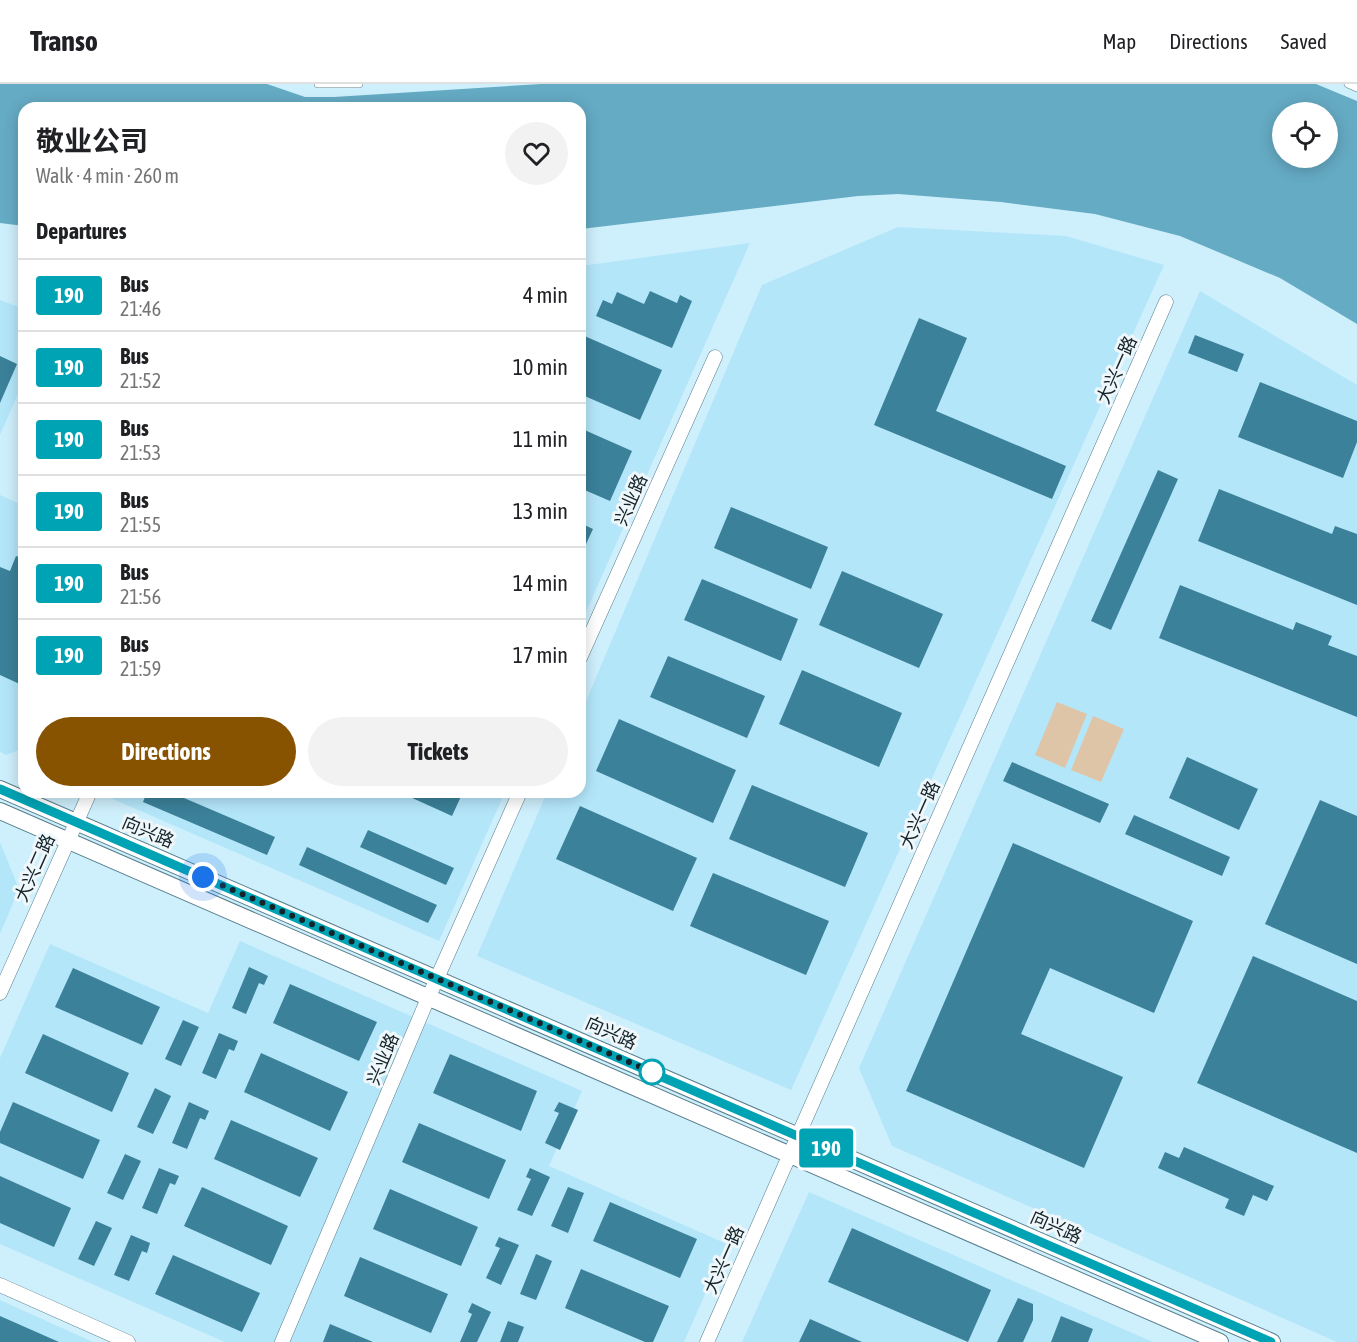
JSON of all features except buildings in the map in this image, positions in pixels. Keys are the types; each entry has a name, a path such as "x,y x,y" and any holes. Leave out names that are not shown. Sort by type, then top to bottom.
{"street":[{"name":"大兴一路","path":"707,1342 1166,303"},
{"name":"兴业路","path":"586,645 715,357"},
{"name":"向兴路","path":"0,789 18,797"},
{"name":"向兴路","path":"21,798 1272,1342"},
{"name":"大兴二路","path":"0,993 87,798"},
{"name":"兴业路","path":"282,1342 429,997 517,798"},
{"path":"0,811 1220,1342"},
{"path":"0,1286 128,1342"}],"lane":[{"path":"318,84 359,84"},
{"path":"1348,84 1357,88"}],"shaded area":[{"path":"0,84 267,84 305,97 334,97 541,84 1316,84 1357,101 1357,324 1280,278 1180,236 1095,214 1001,202 898,194 858,196 586,228 586,102 18,102 18,225 0,223"},
{"path":"898,227 1066,236 1164,265 791,1090 477,956 544,798 586,798 586,701 762,285"},
{"path":"750,243 586,612 586,265"},
{"path":"1200,291 1357,385 1357,1342 1337,1342 892,1146 859,1068"},
{"path":"0,300 18,307 18,394 0,435"},
{"path":"0,495 18,503 18,750 6,755 0,752"},
{"path":"1057,702 1087,714 1065,768 1035,755"},
{"path":"1093,716 1124,729 1101,782 1071,770"},
{"path":"111,798 502,798 439,941"},
{"path":"0,842 19,889 0,934"},
{"path":"240,941 582,1091 549,1166 727,1244 684,1342 225,1342 0,1244 0,1058 50,944 208,1013"},
{"path":"809,1192 1153,1342 742,1342"},
{"path":"0,1300 93,1342 0,1342"}],"bus line":[{"name":"190","path":"0,789 18,797"},
{"name":"190","path":"21,798 1271,1342"}],"route":[{"path":"203,877 652,1072"}]}
